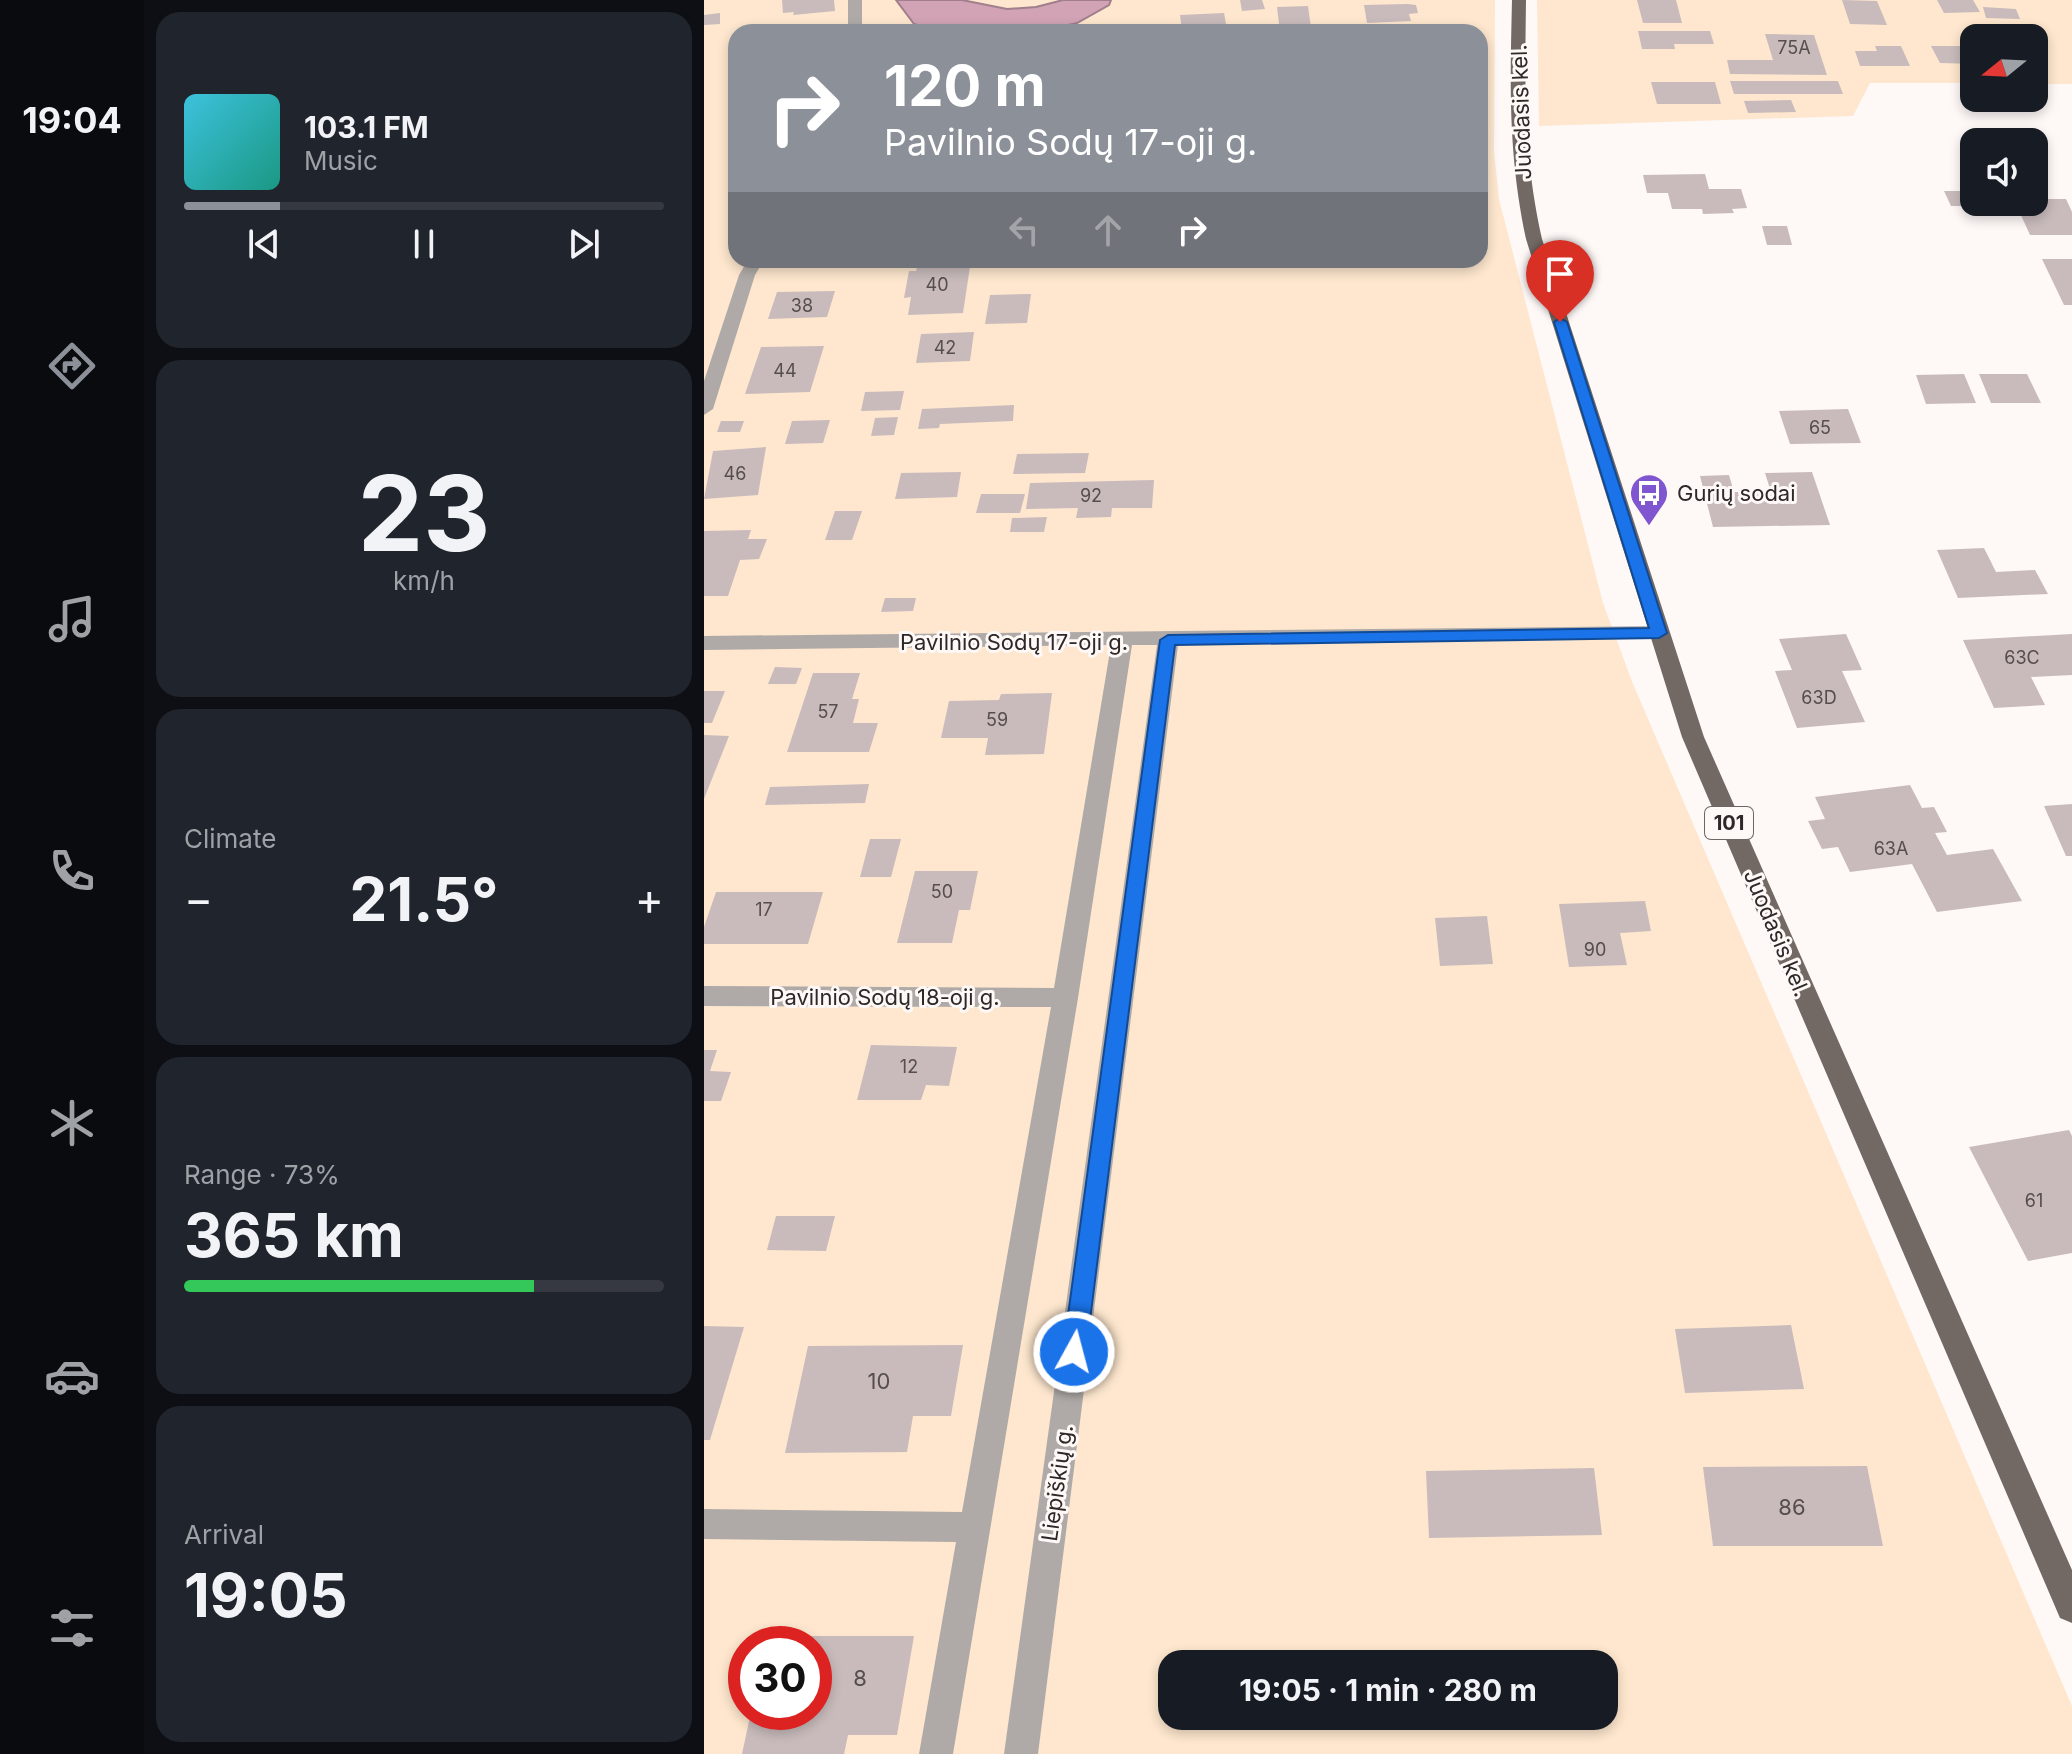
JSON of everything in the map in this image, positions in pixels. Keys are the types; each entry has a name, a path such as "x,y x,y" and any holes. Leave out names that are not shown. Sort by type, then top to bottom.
{"main road":[{"name":"Juodasis kel.","path":"1519,0 1517,128 1523,189 1534,239 1659,633 1705,765 2072,1607"}],"street":[{"path":"855,0 855,24"},
{"path":"704,409 751,268"},
{"name":"Pavilnio Sodų 17-oji g.","path":"704,643 1659,633"},
{"name":"Liepiškių g.","path":"1021,1754 1168,640"},
{"path":"936,1754 1065,998 1122,641"},
{"name":"Pavilnio Sodų 18-oji g.","path":"704,996 1065,998"},
{"path":"704,1524 976,1527"}],"shaded area":[{"path":"704,0 1495,0 1494,152 1499,199 1603,603 1633,684 2072,1706 2072,1754 704,1754"},
{"path":"896,0 962,0 1007,9 1036,7 1063,0 1111,0 1109,5 1073,24 914,24"},
{"path":"1537,0 2072,0 2072,84 2048,84 2048,24 1960,24 1960,83 1870,83 1853,116 1539,126"}],"building":[{"path":"782,0 834,0 835,11 783,13"},
{"path":"1240,0 1262,0 1265,9 1242,11"},
{"path":"1637,0 1676,0 1682,23 1643,23"},
{"path":"1842,0 1877,1 1887,25 1850,24"},
{"path":"1937,0 1973,0 1980,12 1944,13"},
{"path":"1364,5 1416,5 1418,13 1409,14 1411,21 1367,23"},
{"path":"1308,6 1310,24 1279,24 1277,7"},
{"path":"1983,7 2016,9 2020,19 1986,18"},
{"path":"720,13 720,24 704,25 704,15"},
{"path":"1224,13 1226,24 1181,24 1180,15"},
{"path":"1638,31 1710,31 1714,44 1674,44 1675,49 1642,49"},
{"path":"1765,34 1814,35 1827,75 1730,74 1727,60 1773,60"},
{"path":"1875,46 1901,46 1910,66 1860,66 1855,51 1877,51"},
{"path":"1931,46 1960,46 1960,64 1940,63"},
{"path":"1730,81 1838,81 1843,94 1734,94"},
{"path":"1651,82 1715,82 1721,104 1657,104"},
{"path":"1791,100 1796,112 1748,113 1744,101"},
{"path":"1705,174 1709,189 1741,189 1747,208 1732,209 1734,213 1703,214 1702,209 1672,209 1668,193 1647,193 1643,175"},
{"path":"1944,191 1960,191 1960,206 1951,206"},
{"path":"2048,199 2066,199 2072,212 2072,235 2030,235 2021,216 2048,216"},
{"path":"1762,226 1787,226 1792,245 1767,245"},
{"path":"2042,259 2072,259 2072,305 2064,305"},
{"path":"917,268 970,268 963,313 908,315 911,297 904,298 909,271 916,271"},
{"path":"835,291 827,317 768,319 777,292"},
{"path":"1031,294 1027,323 985,324 990,295"},
{"path":"974,332 970,361 916,363 921,334"},
{"path":"824,346 810,392 745,394 761,347"},
{"path":"1964,374 1976,403 1926,404 1916,375"},
{"path":"1979,374 2027,374 2041,403 1991,403"},
{"path":"904,391 900,410 861,411 865,392"},
{"path":"1014,405 1013,421 940,424 939,428 918,429 922,409"},
{"path":"1848,409 1861,443 1790,444 1779,411"},
{"path":"898,417 894,435 871,436 875,418"},
{"path":"830,420 823,443 785,444 792,421"},
{"path":"721,421 744,421 740,432 717,432"},
{"path":"766,447 758,495 704,499 713,451"},
{"path":"1089,453 1085,473 1013,474 1017,454"},
{"path":"961,472 957,497 895,499 901,473"},
{"path":"1812,472 1830,525 1713,527 1700,476 1729,475 1734,492 1771,492 1765,473"},
{"path":"1154,480 1152,508 1112,508 1111,517 1076,518 1078,508 1026,509 1030,483"},
{"path":"981,494 1025,494 1020,513 976,513"},
{"path":"835,511 862,511 852,540 825,540"},
{"path":"1047,517 1044,532 1010,532 1012,518"},
{"path":"751,530 748,539 767,539 759,559 740,560 728,596 704,596 704,531"},
{"path":"1984,548 1996,572 2035,570 2048,594 1958,598 1937,550"},
{"path":"885,598 916,598 913,611 881,612"},
{"path":"1846,634 1862,670 1842,671 1865,722 1797,728 1775,671 1792,670 1779,639"},
{"path":"2072,634 2072,675 2031,677 2045,705 1994,708 1963,640"},
{"path":"775,667 802,668 796,684 768,684"},
{"path":"813,673 860,673 852,699 859,699 853,723 878,723 869,752 787,752"},
{"path":"704,691 725,691 712,723 704,723"},
{"path":"1052,693 1044,754 985,755 988,738 941,738 949,701 999,700 1001,694"},
{"path":"704,735 729,736 704,799"},
{"path":"869,784 865,803 765,805 770,787"},
{"path":"1910,785 1922,808 1934,807 1947,832 1935,833 1947,855 1993,849 2022,901 1937,912 1912,864 1850,872 1838,847 1822,849 1808,821 1825,819 1815,797"},
{"path":"2072,804 2072,856 2066,856 2044,806"},
{"path":"870,839 901,839 891,877 860,877"},
{"path":"915,871 978,871 970,910 959,910 952,943 897,943"},
{"path":"716,892 823,892 808,944 704,944 704,927"},
{"path":"1645,901 1651,931 1620,933 1627,965 1569,967 1559,904"},
{"path":"1487,916 1493,964 1440,966 1435,918"},
{"path":"871,1045 957,1047 949,1086 926,1085 921,1100 857,1100"},
{"path":"704,1050 717,1050 710,1071 731,1072 721,1101 704,1101"},
{"path":"2069,1130 2072,1136 2072,1253 2028,1261 1969,1147"},
{"path":"776,1216 835,1216 826,1251 767,1250"},
{"path":"1791,1325 1804,1389 1685,1393 1675,1329"},
{"path":"704,1326 744,1327 710,1440 704,1440"},
{"path":"963,1345 951,1416 913,1416 907,1452 785,1453 808,1346"},
{"path":"1867,1466 1883,1546 1713,1546 1703,1467"},
{"path":"1594,1468 1602,1535 1429,1538 1426,1471"},
{"path":"832,1636 914,1636 897,1735 848,1735 844,1754 742,1754 747,1730 832,1730"}],"place":[{"name":"Gurių sodai","path":"1649,527"}],"route":[{"path":"1074,1352 1168,640 1659,633 1560,322"}]}
